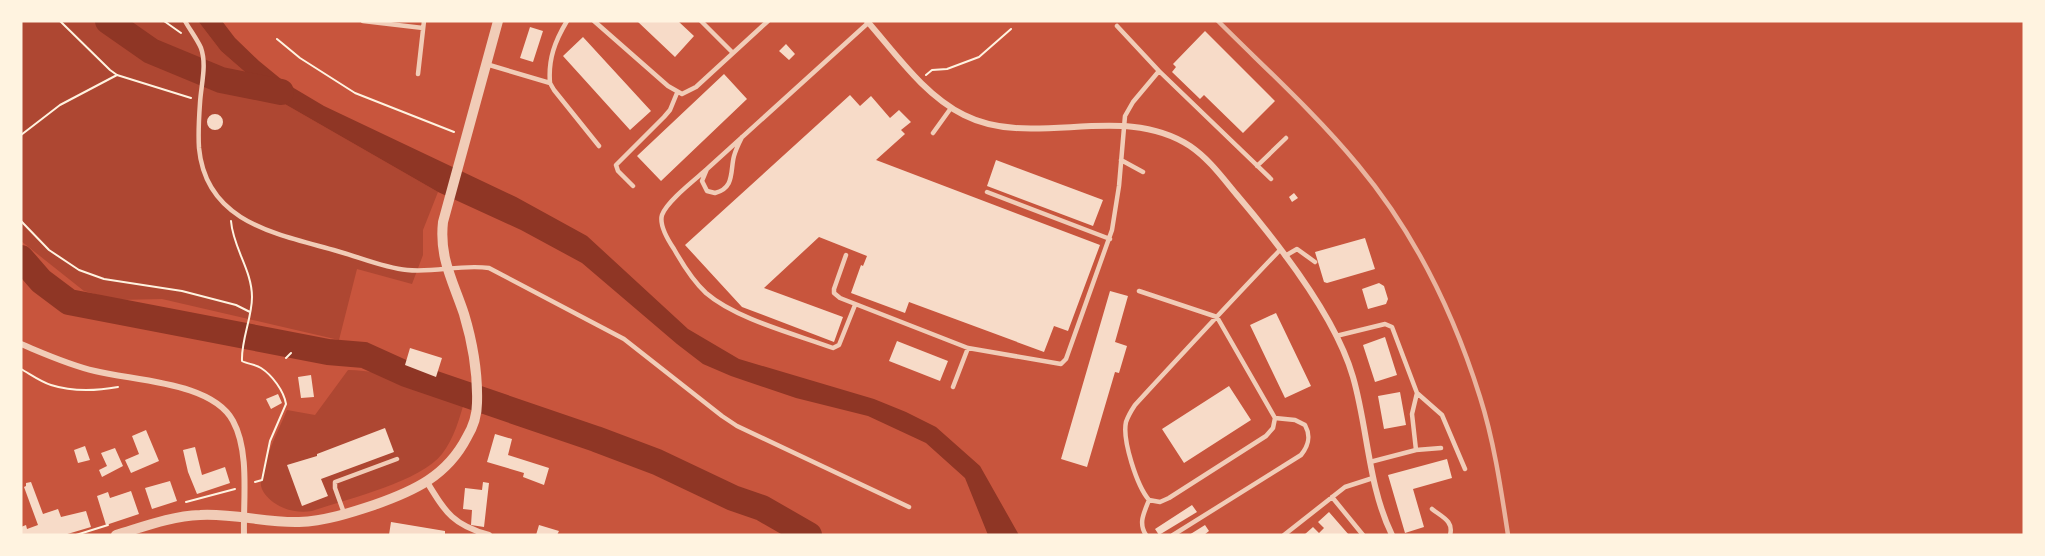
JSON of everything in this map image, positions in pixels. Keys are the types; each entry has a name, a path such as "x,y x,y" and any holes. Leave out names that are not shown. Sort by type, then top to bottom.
{"street":[{"path":"116,535 190,516 216,515 301,522 344,514 400,496 427,482 446,467 459,451 470,432 477,406 477,382 472,343 446,268 442,241 444,212 498,21"},
{"path":"868,22 921,81 951,108 972,119 1002,126 1124,126 1162,133 1182,141 1200,154 1231,188 1280,250 1336,336 1354,381 1378,500 1392,535"},
{"path":"21,344 92,370 188,390 211,398 227,412 242,449 244,535"},
{"path":"427,482 441,504 459,523 489,535"}],"lane":[{"path":"184,21 201,48 204,65 200,101 199,147 205,175 218,199 232,212 258,226 284,236 404,270 425,272 471,266 489,268 624,339 722,417 737,426 909,507"},
{"path":"363,21 423,28"},
{"path":"418,74 424,21"},
{"path":"567,21 552,51 550,83 599,146"},
{"path":"594,21 677,93 682,94 691,91 768,21"},
{"path":"700,21 733,53"},
{"path":"855,305 839,345 833,348 748,317 723,305 705,292 691,276 671,245 662,220 666,208 868,22"},
{"path":"1117,26 1159,71 1271,179"},
{"path":"486,64 550,83"},
{"path":"846,255 834,293 840,298 969,348 1057,365 1064,363 1110,239 1128,110 1159,71"},
{"path":"633,186 618,171 616,165 670,110 677,93"},
{"path":"933,133 951,108"},
{"path":"707,169 702,181 704,188 716,193 725,189 730,182 733,159 742,137"},
{"path":"1257,166 1286,138"},
{"path":"1121,160 1143,172"},
{"path":"987,192 1110,239"},
{"path":"1285,257 1297,249 1315,262"},
{"path":"1139,291 1217,317 1275,418 1273,428 1266,436 1160,502 1149,500 1140,485 1126,441 1126,422 1135,405 1217,317 1280,250"},
{"path":"1336,336 1385,324 1392,327 1417,393 1442,415 1465,469"},
{"path":"953,387 969,348"},
{"path":"1416,450 1412,414 1417,393"},
{"path":"1173,535 1301,454 1309,437 1305,425 1295,420 1275,418"},
{"path":"1370,462 1416,450 1441,448"},
{"path":"344,514 334,486 335,482 397,459"},
{"path":"1284,535 1351,484 1373,478"},
{"path":"1332,497 1363,535"},
{"path":"1146,535 1141,520 1149,500"},
{"path":"1432,509 1449,522 1452,527 1450,535"}],"path":[{"path":"60,21 117,75 200,101"},
{"path":"164,21 178,33 182,34 190,29"},
{"path":"921,81 932,70 947,69 979,57 1011,29"},
{"path":"277,39 300,58 354,93 466,136"},
{"path":"21,135 60,105 117,75"},
{"path":"232,212 233,236 250,279 252,297 242,361 260,367 281,390 286,404 270,441 262,480 244,486"},
{"path":"21,220 49,250 78,270 104,279 182,291 232,304 249,314"},
{"path":"286,358 291,353"},
{"path":"21,369 49,385 70,389 92,391 117,387"}],"shaded area":[{"path":"21,21 198,21 221,51 276,99 438,192 423,230 423,255 412,284 357,269 339,340 162,299 117,300 84,291 21,241"},
{"path":"198,21 222,21 235,38 259,61 287,84 324,106 516,197 587,236 688,329 739,359 874,399 936,427 980,466 1019,535 988,535 965,478 926,443 868,416 796,398 703,364 582,263 521,230 438,192 276,99 221,51"},
{"path":"348,370 393,376 465,399 450,442 432,464 382,488 312,511 294,511 280,506 265,494 261,486 261,479 266,460 287,410 315,415"}],"building":[{"path":"637,21 678,21 694,36 675,57"},
{"path":"530,27 543,31 533,62 520,58"},
{"path":"1205,31 1275,101 1243,133 1204,95 1200,99 1172,72 1176,67 1173,64"},
{"path":"583,37 651,111 630,130 563,56"},
{"path":"786,44 795,54 789,60 779,51"},
{"path":"724,74 747,99 661,181 637,156"},
{"path":"850,95 860,106 871,96 890,118 899,110 911,122 901,130 905,134 876,160 1100,245 1068,331 1054,326 1044,352 909,302 905,313 851,293 861,265 863,266 867,256 819,237 764,288 843,317 834,342 742,307 685,245"},
{"path":"215,114 223,122 215,130 207,122"},
{"path":"996,160 1103,200 1093,226 987,186"},
{"path":"1294,193 1298,198 1292,202 1289,197"},
{"path":"1365,238 1375,269 1324,282 1315,252"},
{"path":"1379,283 1384,286 1388,299 1386,304 1368,309 1362,289"},
{"path":"1110,291 1128,296 1115,342 1127,346 1119,373 1115,372 1087,467 1061,459"},
{"path":"1276,313 1311,386 1285,398 1250,325"},
{"path":"1385,337 1397,375 1375,382 1363,345"},
{"path":"897,341 948,361 940,381 889,361"},
{"path":"410,348 442,358 436,377 405,365"},
{"path":"311,375 314,397 301,398 298,377"},
{"path":"1229,386 1251,420 1184,463 1162,429"},
{"path":"1400,392 1406,425 1384,429 1378,396"},
{"path":"278,394 282,403 271,409 266,399"},
{"path":"385,428 394,452 321,479 328,496 302,506 287,465 317,456 317,454"},
{"path":"146,430 159,461 131,473 125,460 139,454 132,436"},
{"path":"495,434 512,439 508,455 549,468 544,485 523,477 524,473 487,462"},
{"path":"85,446 90,460 78,463 74,450"},
{"path":"195,447 202,475 225,467 230,483 197,494 188,472 183,450"},
{"path":"115,448 123,466 102,477 99,470 107,466 101,453"},
{"path":"1447,459 1452,478 1413,489 1424,527 1405,533 1388,475"},
{"path":"170,481 177,501 152,509 145,488"},
{"path":"31,482 43,514 58,509 61,517 86,511 91,527 64,535 21,535 21,527 26,525 27,529 38,525 24,487 26,483"},
{"path":"483,482 489,483 484,527 471,525 472,510 463,509 465,488 482,490"},
{"path":"131,491 139,514 106,525 97,496 108,492 110,498"},
{"path":"1192,505 1197,512 1159,535 1155,529"},
{"path":"1329,512 1349,535 1304,535 1313,527 1319,533 1324,528 1318,522"},
{"path":"391,522 445,531 445,535 389,535"},
{"path":"539,525 559,531 557,535 536,535"},
{"path":"1205,525 1209,531 1204,535 1189,535"}],"waterway":[{"path":"108,21 151,51 221,80 281,92"},
{"path":"21,258 41,281 69,302 328,352 364,355 406,374 657,462 733,498 762,508 809,535"}],"railway":[{"path":"1218,21 1342,146 1378,191 1414,246 1445,305 1470,366 1493,448 1508,535"}]}
